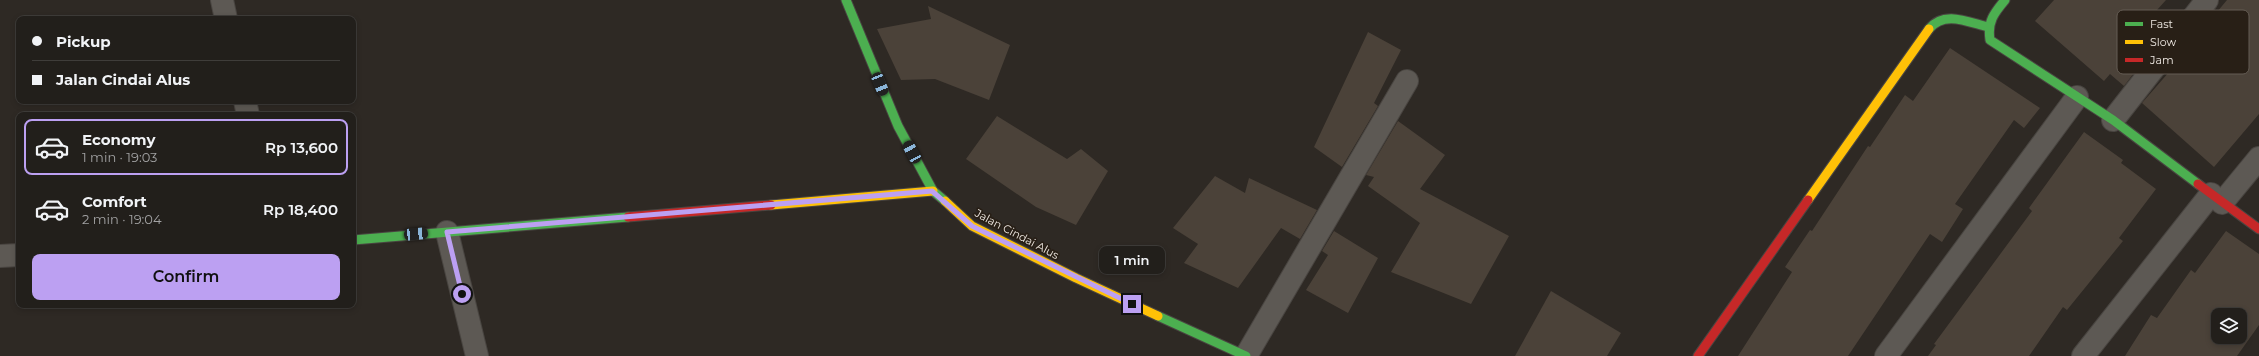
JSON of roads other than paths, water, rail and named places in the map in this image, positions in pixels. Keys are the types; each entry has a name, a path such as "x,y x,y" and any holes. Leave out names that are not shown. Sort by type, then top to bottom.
{"street":[{"path":"222,0 225,16"},
{"name":"Jalan Cindai Alus","path":"846,0 898,126 932,191 972,226 1076,278 1246,356"},
{"path":"2005,0 1989,19 1988,27 1990,40 2113,120 2259,229"},
{"path":"2200,10 2208,0"},
{"path":"1698,356 1930,27 1940,19 1951,18 1988,27"},
{"path":"2113,120 2149,74"},
{"path":"1246,356 1407,81"},
{"path":"1886,356 2077,97"},
{"path":"2083,356 2216,198 2259,158"},
{"path":"356,240 932,191"},
{"path":"447,232 477,356"},
{"path":"0,256 16,255"}]}
